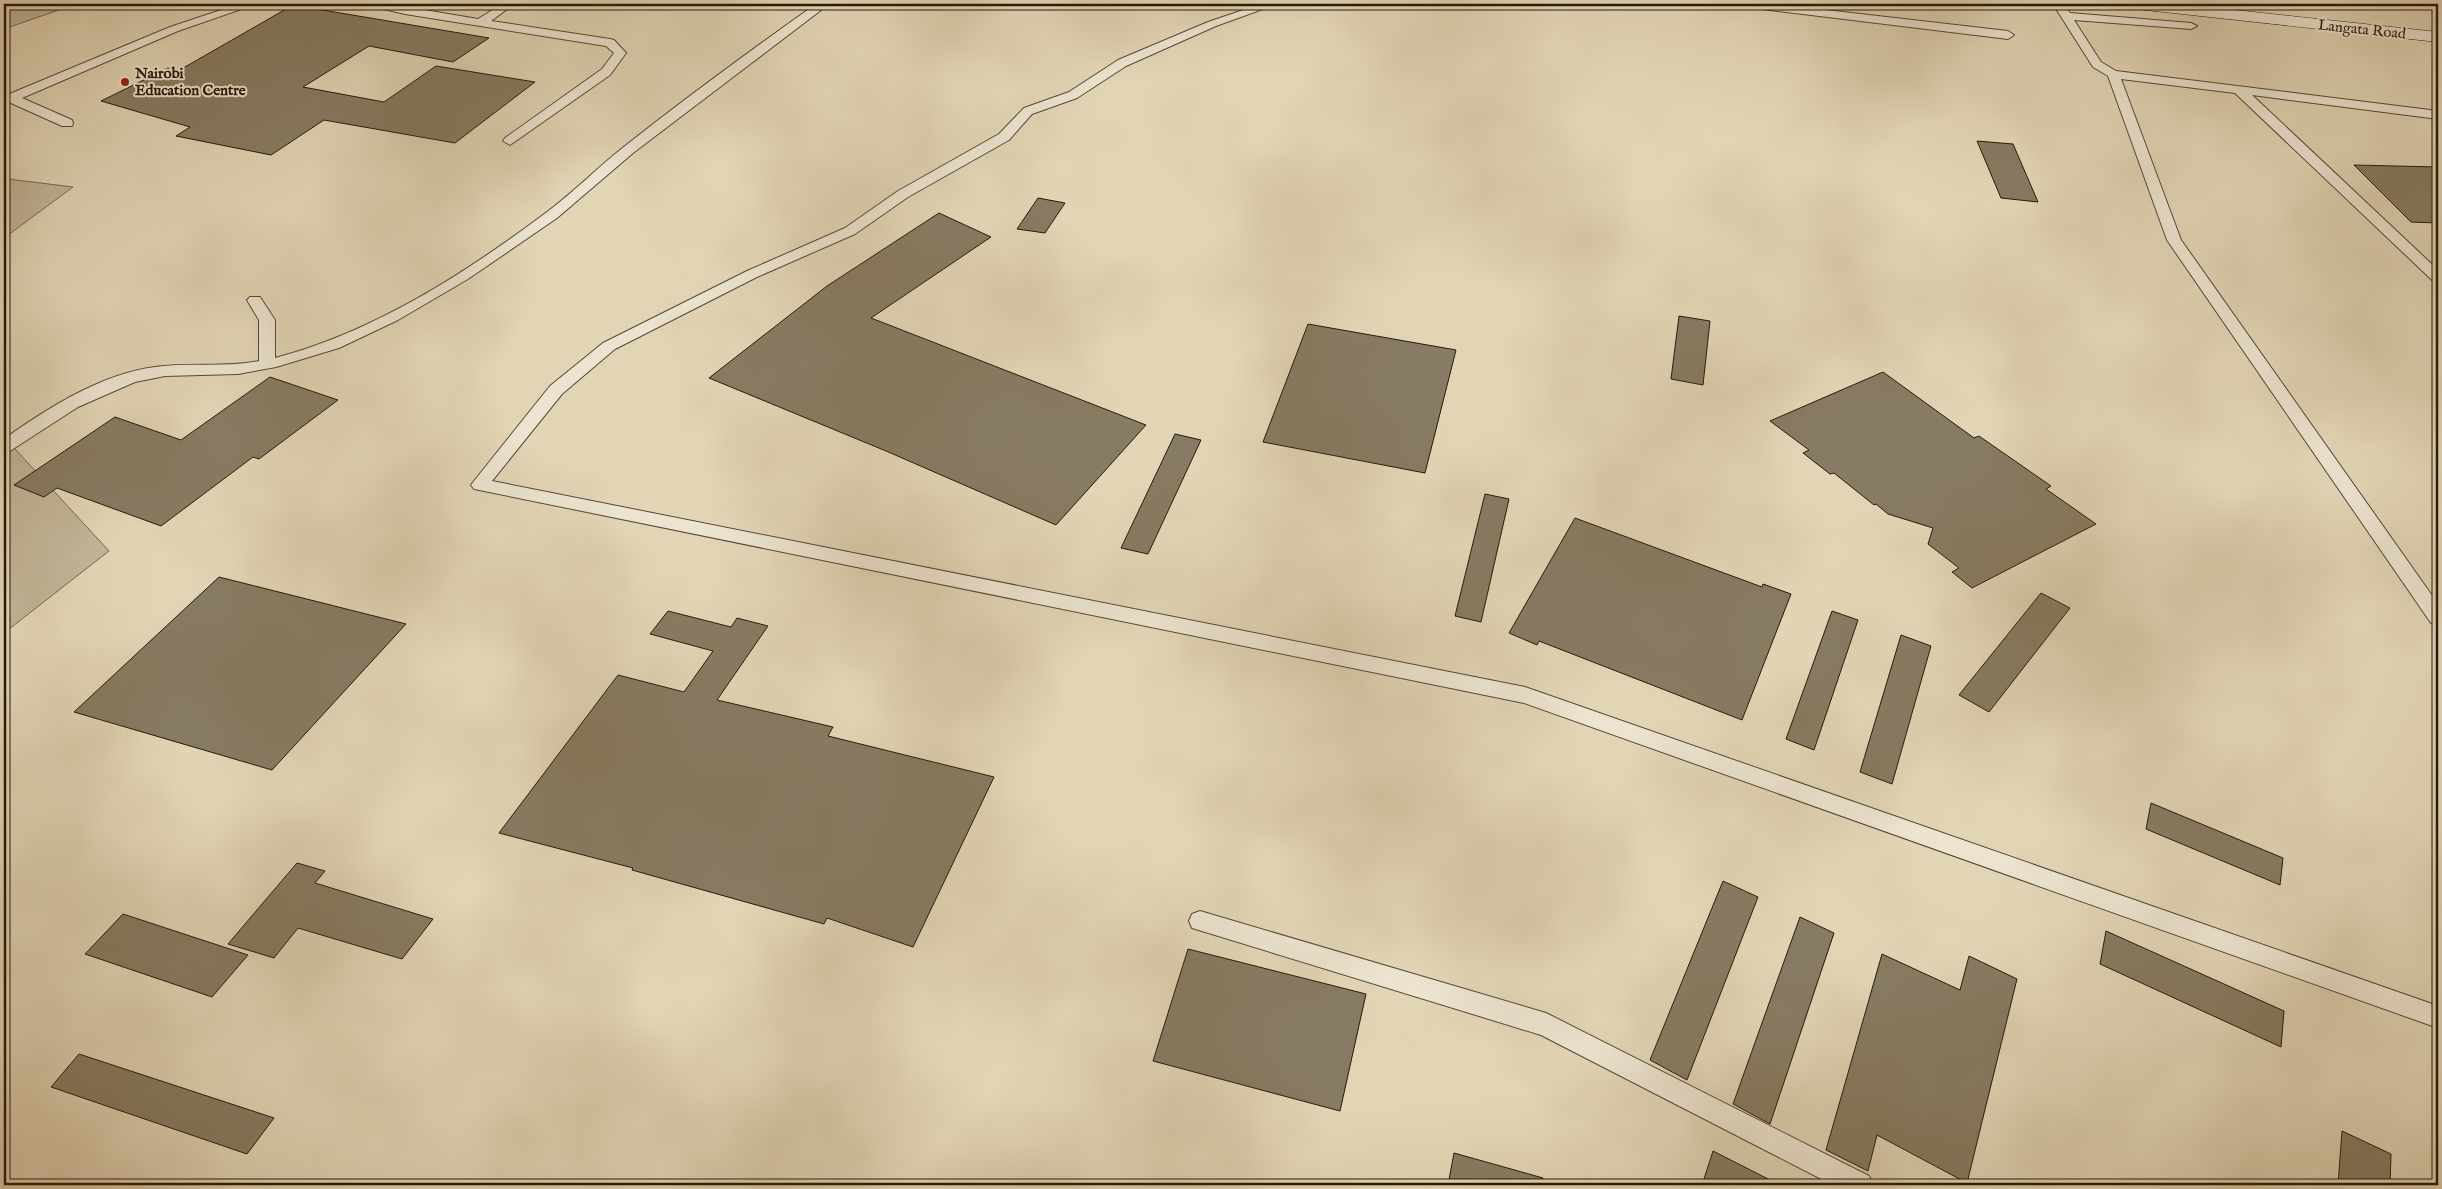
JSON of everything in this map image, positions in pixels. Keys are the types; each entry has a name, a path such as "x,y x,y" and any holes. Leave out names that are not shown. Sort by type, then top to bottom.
{"main road":[{"name":"Langata Road","path":"2136,4 2438,37"},
{"path":"2158,6 2177,4"}],"lane":[{"path":"7,99 174,29 250,4"},
{"path":"374,4 405,11 610,43 620,53 606,72 510,141"},
{"path":"481,22 509,4"},
{"path":"4,447 37,422 104,390 148,373 164,371 221,371 267,363 313,353 369,329 499,252 554,213 595,177 719,79 823,4"},
{"path":"1271,4 1203,28 1122,63 1073,95 1028,111 1004,137 904,194 850,231 752,274 608,346 556,390 480,485 1525,695 2438,1017"},
{"path":"1746,4 2008,35"},
{"path":"2058,4 2097,64 2113,74 2438,115"},
{"path":"2065,16 2191,26"},
{"path":"2113,74 2174,240 2438,618"},
{"path":"2240,91 2437,277"},
{"path":"7,99 66,123"},
{"path":"255,300 267,320 267,363"},
{"path":"1200,921 1546,1025 1860,1185"}],"shaded area":[{"path":"4,4 76,4 4,29"},
{"path":"8,179 73,187 4,238 4,182"},
{"path":"4,437 109,551 4,633"}],"building":[{"path":"293,5 489,38 453,62 369,46 303,87 384,102 436,66 535,82 455,143 324,120 271,155 176,136 190,127 101,101 168,68 178,71"},
{"path":"1977,141 2013,144 2038,202 2001,198"},
{"path":"2354,165 2438,167 2438,223 2411,222"},
{"path":"1038,198 1065,203 1045,233 1017,229"},
{"path":"939,213 991,237 871,318 1146,425 1056,525 886,451 709,378 827,286"},
{"path":"1679,316 1710,321 1703,385 1671,379"},
{"path":"1308,324 1456,350 1425,473 1263,442"},
{"path":"1883,372 1974,438 1979,436 2051,486 2046,489 2096,524 1972,588 1952,572 1959,568 1928,544 1933,528 1888,514 1876,504 1874,505 1834,473 1830,474 1803,453 1809,450 1770,421"},
{"path":"270,377 338,400 259,459 253,457 161,526 57,488 44,497 14,485 115,417 181,440"},
{"path":"1175,434 1201,440 1148,554 1121,548"},
{"path":"1485,494 1509,499 1481,622 1455,616"},
{"path":"1575,518 1762,587 1763,584 1791,594 1742,720 1539,641 1537,645 1509,633"},
{"path":"219,577 406,624 272,770 74,712"},
{"path":"2041,593 2070,608 1989,712 1959,695"},
{"path":"668,611 731,627 737,618 768,626 717,700 833,727 828,736 994,777 913,947 827,918 824,924 632,870 633,868 499,833 618,675 684,692 713,651 650,634"},
{"path":"1832,611 1858,620 1814,750 1786,739"},
{"path":"1901,635 1931,646 1892,784 1860,772"},
{"path":"2151,803 2283,858 2280,885 2146,829"},
{"path":"297,863 325,871 315,883 433,919 402,959 298,928 274,958 228,944"},
{"path":"1723,881 1758,897 1687,1080 1650,1060"},
{"path":"123,914 248,955 212,997 85,954"},
{"path":"1800,917 1834,933 1770,1124 1733,1104"},
{"path":"2106,931 2284,1011 2281,1047 2100,964"},
{"path":"1188,949 1366,994 1340,1111 1153,1061"},
{"path":"1882,954 1960,990 1969,956 2017,979 1967,1183 1877,1135 1868,1171 1826,1150"},
{"path":"79,1054 274,1118 247,1154 51,1087"},
{"path":"2342,1131 2391,1154 2390,1185 2338,1185"},
{"path":"1713,1151 1780,1185 1702,1185"},
{"path":"1454,1153 1543,1178 1542,1185 1448,1185"}],"place":[{"name":"Nairobi Education Centre","path":"125,82"}]}
